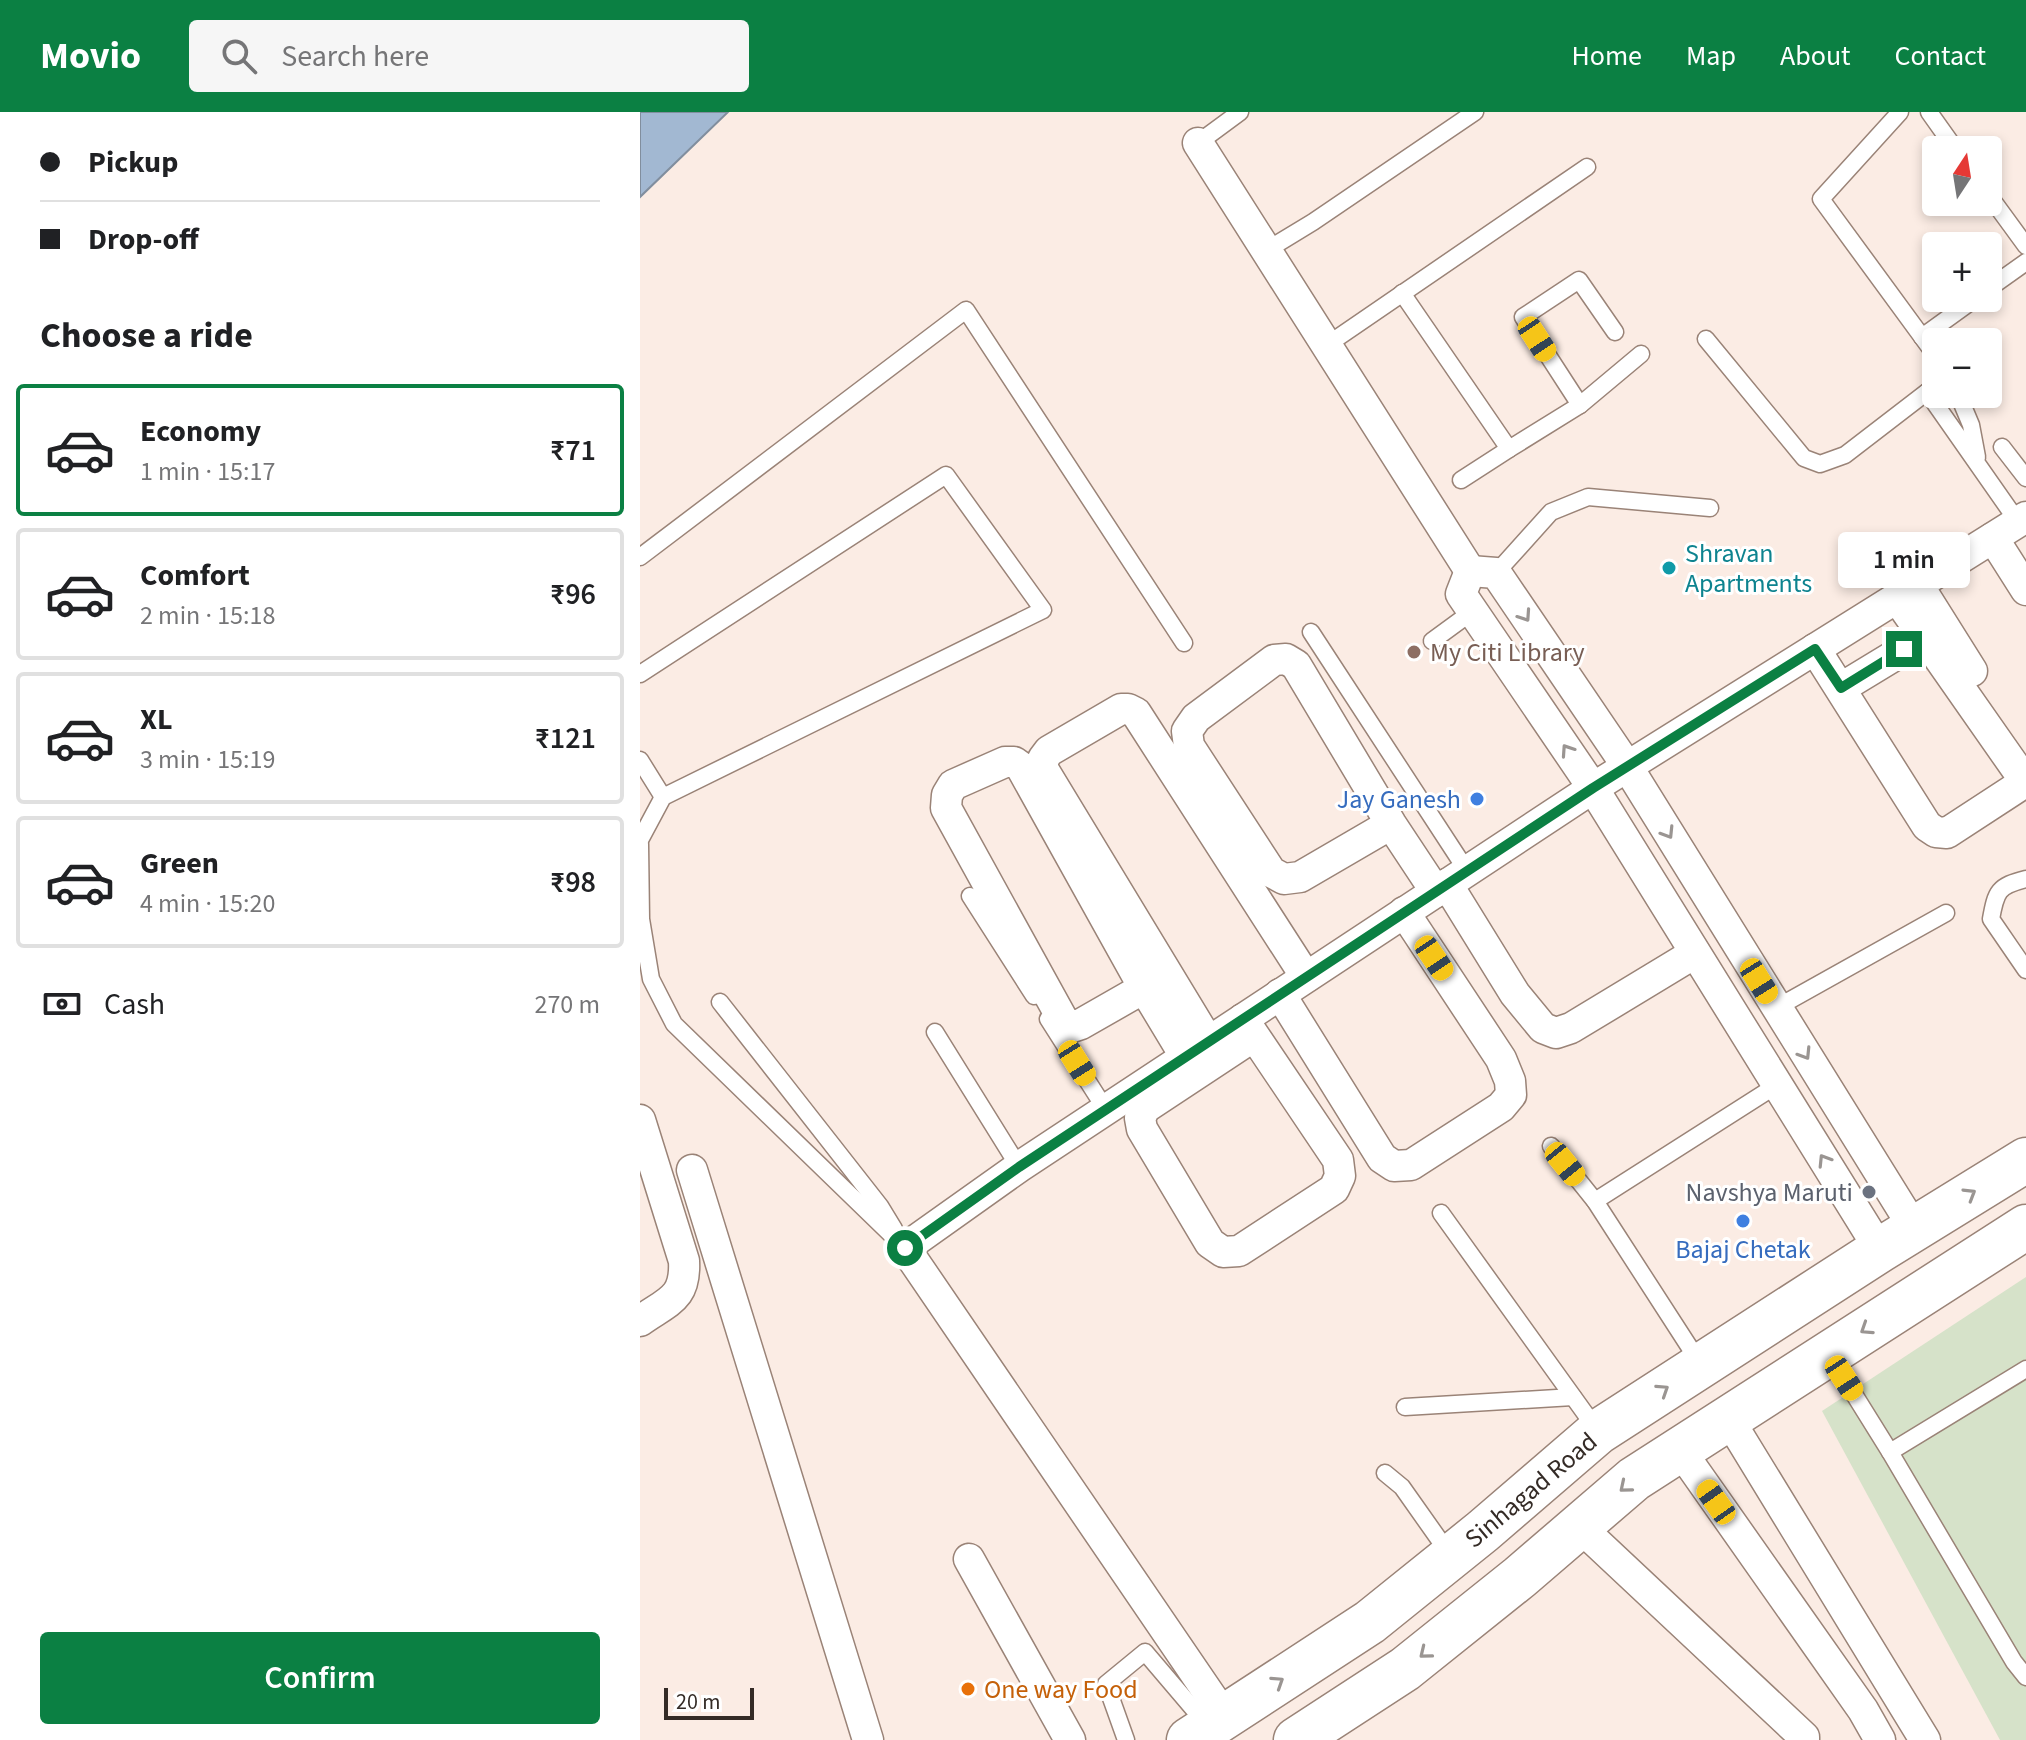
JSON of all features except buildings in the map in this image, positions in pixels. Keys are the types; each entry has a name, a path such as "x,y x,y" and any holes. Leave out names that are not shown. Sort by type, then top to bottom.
{"main road":[{"name":"Sinhagad Road","path":"1208,1728 1370,1622 1598,1432 1897,1239 2026,1160"},
{"path":"1296,1740 1405,1669 1520,1577 1634,1479 2026,1227"},
{"path":"1897,1239 1928,1289"}],"street":[{"path":"1198,143 1327,345 1483,572 1627,766 1776,1008 1897,1239"},
{"path":"2010,528 2026,569"},
{"path":"2010,528 2026,590"},
{"path":"1249,1028 1338,1160 1340,1176 1334,1189 1239,1251 1223,1252 1210,1243 1142,1129 1140,1118 1145,1108 1249,1028 1280,994 1627,766 2010,528"},
{"path":"1483,572 1461,594 1593,788 1777,1085 1897,1239"},
{"path":"1815,649 1927,826 1936,832 1947,833 2019,786 2021,780 2018,771 1925,637 1907,592"},
{"path":"1907,592 2020,749"},
{"path":"1841,688 1925,637"},
{"path":"1391,824 1300,877 1284,879 1271,872 1189,746 1187,731 1196,718 1274,660 1286,659 1296,665 1391,824 1450,882 1515,994 1543,1028 1556,1033 1571,1028 1695,953"},
{"path":"1197,1049 1043,769 1043,759 1049,751 1121,709 1136,713 1306,977"},
{"path":"1144,988 1081,1024 1072,1027 1064,1022 946,808 947,795 953,785 1005,762 1014,762 1021,767 1144,988 1197,1049"},
{"path":"1280,994 1382,1158 1394,1166 1411,1165 1501,1107 1511,1095 1510,1081 1501,1059 1404,912"},
{"path":"1208,1728 905,1248 1019,1167 1197,1049 1249,1028"},
{"path":"640,1120 684,1261 685,1279 680,1293 640,1321"},
{"path":"692,1170 868,1740"},
{"path":"1728,1418 1925,1740"},
{"path":"1680,1450 1863,1710 1880,1740"},
{"path":"1579,1526 1804,1740"},
{"path":"969,1559 1070,1740"}],"lane":[{"path":"1198,143 1240,112"},
{"path":"1267,250 1475,112"},
{"path":"1900,112 1821,199 1922,337"},
{"path":"1929,112 1946,136"},
{"path":"1327,345 1587,167"},
{"path":"2002,213 2026,246"},
{"path":"2002,279 2026,262"},
{"path":"1580,405 1523,317 1579,280 1615,332"},
{"path":"1402,293 1509,449"},
{"path":"640,557 966,310 1184,643"},
{"path":"1934,328 1957,312"},
{"path":"1706,339 1804,458 1820,464 1845,455 1922,397"},
{"path":"1461,480 1580,405 1641,354"},
{"path":"1944,408 1978,463 2010,528"},
{"path":"1964,408 1971,425 1978,463"},
{"path":"2002,447 2026,478"},
{"path":"640,674 946,475 1043,610 663,797 640,842 641,919 651,979 674,1024 905,1248"},
{"path":"1483,572 1551,512 1588,497 1710,508"},
{"path":"1432,641 1473,611"},
{"path":"1311,632 1450,882"},
{"path":"640,760 663,797"},
{"path":"2026,879 2004,886 1995,900 1991,919 2026,970"},
{"path":"970,896 1106,1110"},
{"path":"1776,1008 1946,913"},
{"path":"720,1002 880,1206 905,1248"},
{"path":"935,1032 1019,1167"},
{"path":"1595,1201 1777,1085"},
{"path":"1551,1146 1595,1201 1701,1366"},
{"path":"1441,1213 1598,1432"},
{"path":"1828,1353 2014,1662 2026,1677"},
{"path":"1890,1452 2026,1369"},
{"path":"1405,1407 1573,1397"},
{"path":"1385,1473 1402,1487 1451,1557"},
{"path":"1126,1740 1106,1684 1145,1652 1208,1728"}],"green space":[{"path":"2026,1277 2026,1740 2000,1740 1822,1411"}],"water":[{"path":"640,112 728,112 640,197"}],"place":[{"name":"Shravan Apartments","path":"1669,568"},
{"name":"My Citi Library","path":"1414,652"},
{"name":"Jay Ganesh","path":"1477,799"},
{"name":"Navshya Maruti","path":"1869,1192"},
{"name":"Bajaj Chetak","path":"1743,1221"},
{"name":"One way Food","path":"968,1689"}],"route":[{"path":"905,1248 1019,1167 1593,788 1815,649 1841,688 1904,649"}]}
